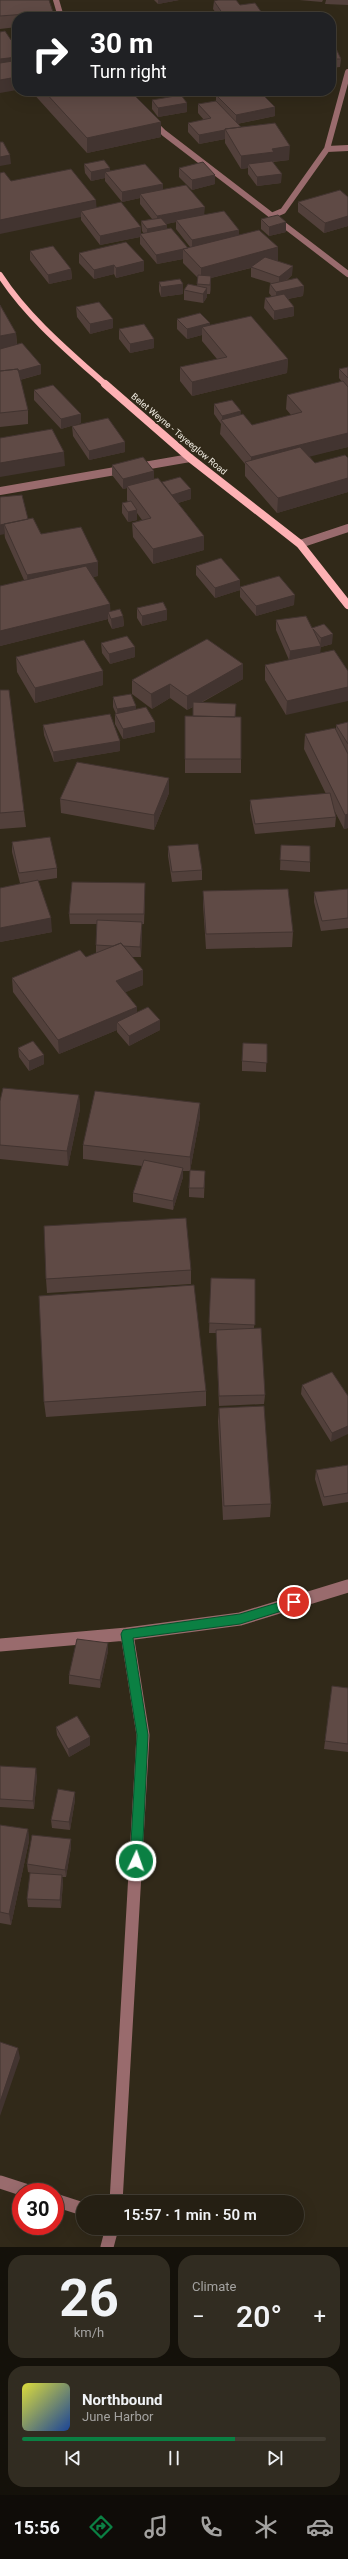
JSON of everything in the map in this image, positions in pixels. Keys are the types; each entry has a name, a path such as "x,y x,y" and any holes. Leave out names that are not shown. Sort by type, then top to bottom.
{"main road":[{"name":"Belet Weyne - Tayeeglow Road","path":"0,274 9,289 68,352 190,458 300,544 348,605"}],"street":[{"path":"56,0 60,12"},
{"path":"271,216 283,211 327,149 342,100 348,72"},
{"path":"148,116 164,133 348,274"},
{"path":"327,149 348,148"},
{"path":"0,491 190,458"},
{"path":"300,544 348,528"},
{"path":"0,1645 127,1634 240,1619 348,1586"},
{"path":"116,2195 143,1735 127,1634"},
{"path":"0,2182 12,2186"},
{"path":"64,2203 76,2207"},
{"path":"107,2247 110,2235"}],"building":[{"path":"0,0 49,0 53,12 12,12 12,15 0,16"},
{"path":"236,0 240,5 255,3 261,12 222,12 214,1"},
{"path":"5,31 12,40 12,58 0,59 0,32"},
{"path":"336,48 341,59 336,59"},
{"path":"12,61 12,78 0,80 0,63"},
{"path":"49,96 135,96 161,122 87,138"},
{"path":"182,96 187,103 158,108 152,100"},
{"path":"217,96 264,96 275,107 236,115"},
{"path":"216,101 241,127 199,135 188,123 211,118 198,104"},
{"path":"275,123 290,146 272,149 274,152 241,156 225,129"},
{"path":"0,142 3,142 10,155 0,157"},
{"path":"104,160 110,168 91,172 84,164"},
{"path":"272,161 282,174 257,177 248,164"},
{"path":"203,162 215,175 192,180 179,168"},
{"path":"145,164 163,184 122,192 105,172"},
{"path":"71,169 96,200 0,220 0,173 4,172 11,181"},
{"path":"186,185 205,207 157,216 140,194"},
{"path":"340,190 348,197 348,216 325,223 298,202"},
{"path":"121,202 141,227 100,236 81,211"},
{"path":"224,211 239,230 192,240 176,220"},
{"path":"278,215 286,222 269,227 261,219"},
{"path":"161,218 167,225 147,229 141,221"},
{"path":"171,228 188,248 156,255 140,234"},
{"path":"259,230 278,247 201,268 183,249"},
{"path":"126,242 144,261 116,268 114,265 94,270 79,253"},
{"path":"53,246 71,269 48,275 30,251"},
{"path":"265,257 293,266 279,277 251,267"},
{"path":"198,275 211,276 210,285 197,284"},
{"path":"297,278 304,286 276,292 270,284"},
{"path":"180,279 183,284 161,287 159,282"},
{"path":"188,284 207,288 203,294 184,290"},
{"path":"284,294 294,307 274,311 265,298"},
{"path":"99,302 113,319 90,324 76,307"},
{"path":"0,305 16,333 0,336"},
{"path":"200,313 210,323 187,329 177,319"},
{"path":"251,316 288,359 192,382 180,367 227,357 202,327"},
{"path":"144,324 154,339 130,344 119,329"},
{"path":"22,343 41,365 18,371 18,369 0,371 0,349"},
{"path":"348,367 348,378 339,369"},
{"path":"18,369 28,410 0,413 0,371"},
{"path":"343,381 348,387 348,433 251,457 221,420 243,414 252,425 302,412 287,395"},
{"path":"53,385 81,414 61,419 34,390"},
{"path":"232,400 241,411 222,416 214,404"},
{"path":"108,418 125,442 89,451 72,426"},
{"path":"52,429 64,452 0,463 0,438"},
{"path":"300,447 315,463 345,455 348,458 348,478 278,498 245,462"},
{"path":"143,457 154,471 123,479 112,465"},
{"path":"180,477 191,489 172,495 162,482"},
{"path":"158,478 204,536 153,549 132,523 151,518 127,486"},
{"path":"22,495 28,519 0,525 0,497"},
{"path":"131,501 137,510 128,512 122,503"},
{"path":"33,518 41,534 81,527 98,562 27,575 4,524"},
{"path":"221,558 240,580 215,588 196,566"},
{"path":"86,566 110,604 0,631 0,586"},
{"path":"279,576 295,595 256,606 240,587"},
{"path":"163,602 167,610 142,616 137,608"},
{"path":"120,609 123,616 111,619 108,612"},
{"path":"306,616 312,628 324,624 333,634 321,638 313,629 321,646 290,651 276,620"},
{"path":"127,636 135,647 109,654 101,643"},
{"path":"207,639 243,664 187,696 170,684 151,694 132,680"},
{"path":"84,640 103,671 35,688 16,657"},
{"path":"334,650 348,671 348,687 287,701 265,665"},
{"path":"0,690 9,690 24,811 0,813"},
{"path":"131,694 136,706 117,709 113,697"},
{"path":"193,702 236,704 235,717 193,716"},
{"path":"146,707 155,722 123,729 115,714"},
{"path":"110,714 120,741 53,752 43,725"},
{"path":"185,716 241,717 241,759 185,759"},
{"path":"348,722 348,744 336,725"},
{"path":"335,728 348,754 348,814 345,815 305,734"},
{"path":"77,762 169,778 154,815 60,799"},
{"path":"330,793 336,817 255,824 250,800"},
{"path":"50,837 57,868 19,873 12,842"},
{"path":"198,844 202,870 172,872 168,846"},
{"path":"281,845 310,846 310,862 280,860"},
{"path":"38,880 51,918 0,928 0,888"},
{"path":"72,882 145,883 144,914 69,914"},
{"path":"288,889 293,932 206,934 203,891"},
{"path":"348,889 348,918 322,921 314,892"},
{"path":"97,920 142,922 140,947 123,946 121,943 113,946 96,945"},
{"path":"121,943 143,970 116,981 137,1007 58,1040 12,978 80,950 86,957"},
{"path":"148,1007 160,1020 129,1036 117,1022"},
{"path":"33,1041 44,1055 29,1061 18,1048"},
{"path":"243,1043 267,1044 267,1063 242,1061"},
{"path":"3,1088 79,1095 67,1151 0,1145 0,1101"},
{"path":"95,1091 200,1103 190,1157 83,1145"},
{"path":"144,1160 183,1168 173,1201 133,1193"},
{"path":"190,1170 205,1171 204,1188 189,1188"},
{"path":"186,1218 191,1270 46,1279 44,1226"},
{"path":"211,1278 255,1279 255,1325 209,1323"},
{"path":"194,1285 206,1391 44,1402 39,1296"},
{"path":"261,1328 265,1395 219,1396 216,1330"},
{"path":"332,1372 348,1396 348,1426 332,1433 302,1385"},
{"path":"264,1406 271,1504 224,1506 219,1408"},
{"path":"348,1465 348,1493 324,1497 316,1470"},
{"path":"77,1639 108,1643 100,1680 69,1675"},
{"path":"332,1686 348,1688 348,1744 325,1741"},
{"path":"77,1716 90,1737 68,1749 56,1727"},
{"path":"0,1766 36,1768 33,1801 0,1799"},
{"path":"58,1789 75,1792 69,1822 51,1820"},
{"path":"0,1825 28,1829 9,1914 0,1912"},
{"path":"32,1835 71,1839 65,1870 27,1864"},
{"path":"30,1873 62,1875 60,1900 27,1899"},
{"path":"0,2042 18,2048 0,2102"}],"route":[{"path":"136,1861 143,1735 127,1634 240,1619 294,1602"}]}
